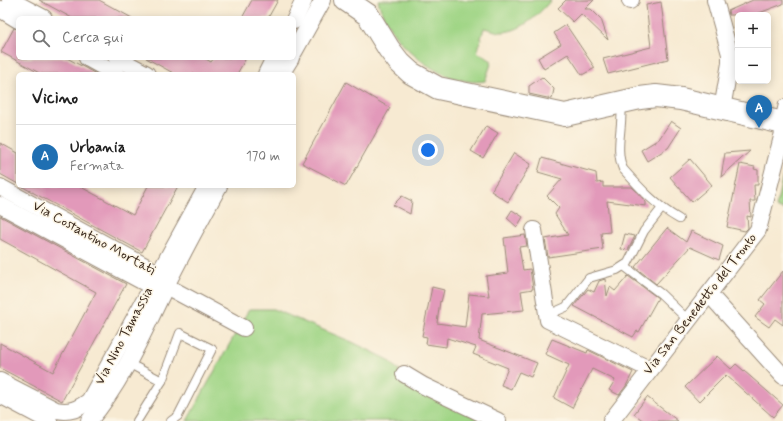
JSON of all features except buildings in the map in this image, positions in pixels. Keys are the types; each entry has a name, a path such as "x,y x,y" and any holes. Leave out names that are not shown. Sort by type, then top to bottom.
{"street":[{"path":"296,17 304,0"},
{"path":"296,48 323,0"},
{"path":"346,0 367,8 389,49 399,62 412,73 438,88 565,115 621,102 656,96 782,120"},
{"path":"715,0 730,54 730,63 722,109"},
{"path":"4,7 37,16"},
{"path":"4,7 16,18"},
{"path":"91,60 112,72"},
{"path":"121,60 143,72"},
{"path":"267,72 273,60"},
{"path":"282,72 289,60"},
{"name":"Via San Benedetto del Tronto","path":"611,421 649,369 758,230 782,120"},
{"name":"Via Costantino Mortati","path":"0,187 158,282"},
{"name":"Via Nino Tamassia","path":"89,421 108,399 151,320 158,282 206,188"},
{"name":"Via Nino Tamassia","path":"0,381 56,410 66,412 79,409 89,401 158,282 218,188"},
{"name":"Via Costantino Mortati","path":"0,205 158,282"},
{"path":"534,230 548,320 649,369"},
{"path":"158,282 244,328"},
{"path":"709,294 783,376"},
{"path":"404,374 424,386 498,421"},
{"path":"0,395 48,421"}],"lane":[{"path":"621,102 622,114 619,135 621,164 623,169 646,194 662,208 679,219"},
{"path":"548,315 566,306 589,278 624,266 631,258 649,223 662,208"},
{"path":"624,266 661,294 688,320"},
{"path":"137,421 162,380 180,333 212,349 178,416 171,421"},
{"path":"128,363 162,380"}],"green space":[{"path":"378,0 551,0 536,16 517,29 498,32 484,28 477,52 492,61 485,81 468,81 451,77 434,69 418,58 392,31 383,16"},
{"path":"783,175 783,210 776,207"},
{"path":"249,309 273,309 352,342 387,359 419,390 482,421 187,421"}],"place":[{"name":"Urbania","path":"759,128"}]}
